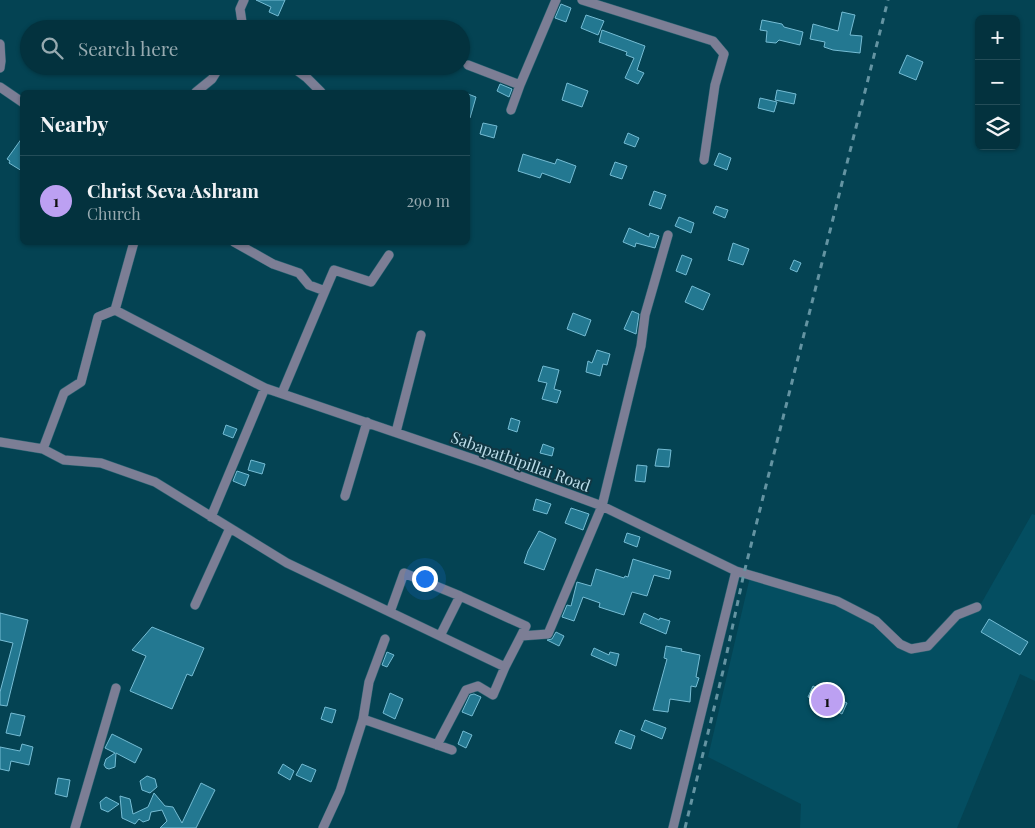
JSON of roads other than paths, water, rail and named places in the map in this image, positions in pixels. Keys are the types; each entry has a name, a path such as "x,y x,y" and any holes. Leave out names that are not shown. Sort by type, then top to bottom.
{"street":[{"path":"242,20 240,9 244,0"},
{"path":"511,110 556,0"},
{"path":"582,0 713,41 724,54 715,85 704,160"},
{"path":"0,44 0,68"},
{"path":"470,67 520,85"},
{"path":"198,90 214,75"},
{"path":"302,75 319,90"},
{"path":"0,87 20,101"},
{"path":"522,636 548,634 602,506 641,346 645,315 668,235"},
{"path":"43,448 64,393 81,382 98,316 115,310 133,245"},
{"path":"239,245 273,264 299,273 309,285 325,291"},
{"path":"282,393 334,270 371,282 389,255"},
{"name":"Sabapathipillai Road","path":"115,310 265,388 396,432 602,506 736,571 837,601 876,621 900,644 911,649 928,646 957,615 977,607"},
{"path":"396,432 421,335"},
{"path":"210,516 265,388"},
{"path":"345,496 367,422"},
{"path":"0,442 43,448 64,460 101,463 155,482 288,563 505,667"},
{"path":"196,605 230,528"},
{"path":"673,828 736,571"},
{"path":"390,612 404,573 526,626 493,695 478,686 466,690 437,745"},
{"path":"440,636 460,596"},
{"path":"323,828 340,791 363,719 369,682 385,638"},
{"path":"75,828 116,688"},
{"path":"363,719 452,750"}],"railway":[{"path":"685,828 723,671 744,573 888,0"}],"place":[{"name":"Christ Seva Ashram","path":"827,700"}]}
